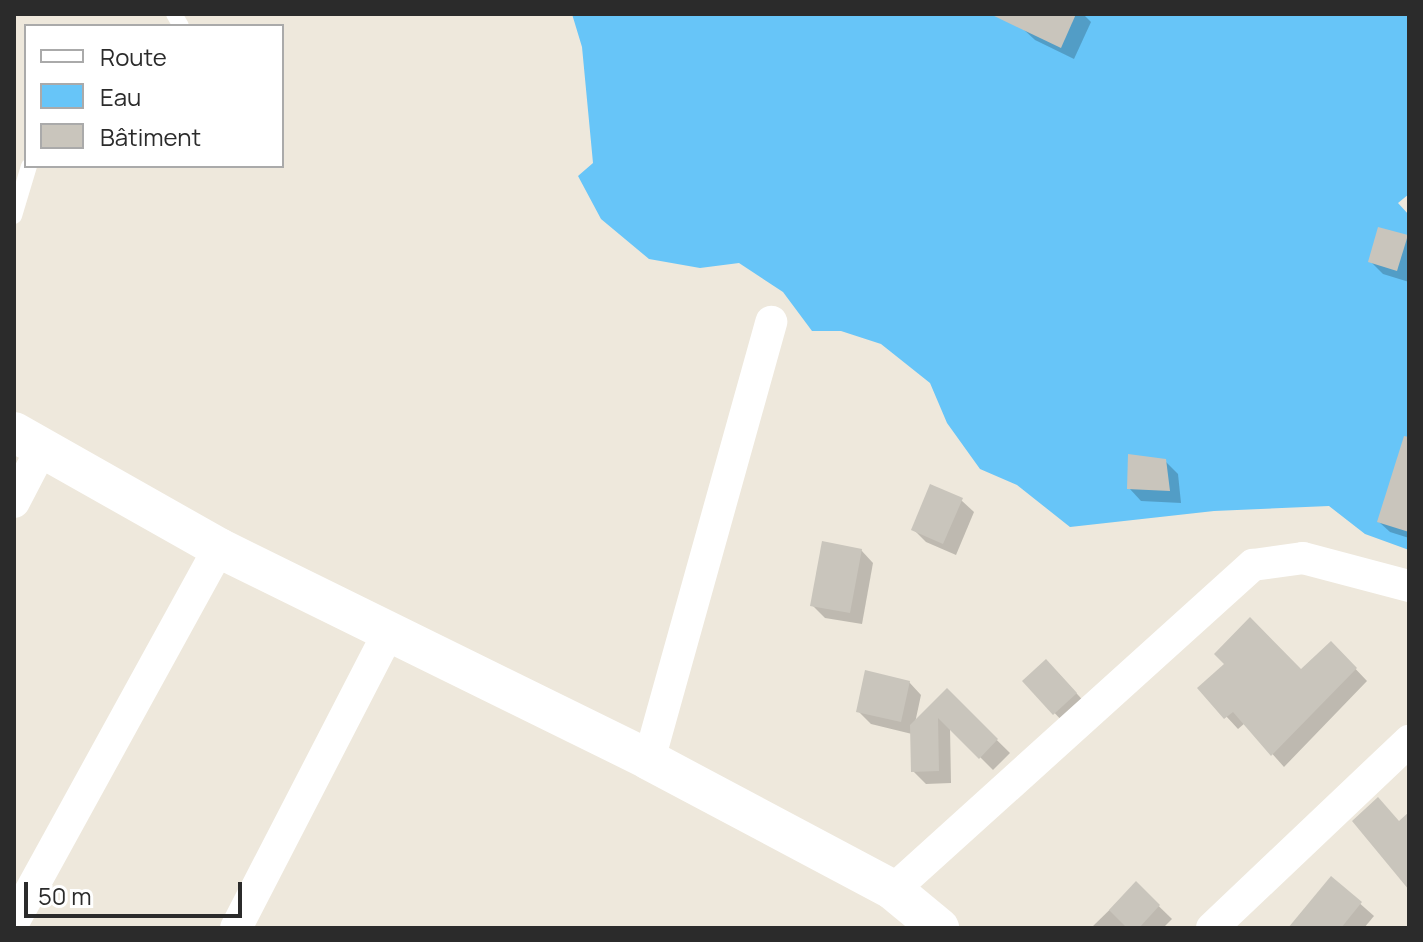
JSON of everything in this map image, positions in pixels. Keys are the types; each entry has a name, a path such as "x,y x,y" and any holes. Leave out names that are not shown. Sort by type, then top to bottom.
{"street":[{"path":"649,760 771,322"},
{"path":"14,502 28,440 219,548 649,760 893,890 939,928"},
{"path":"14,921 219,548"},
{"path":"893,890 1253,565 1303,558 1409,586"},
{"path":"236,928 389,632"},
{"path":"1212,928 1409,741"}],"lane":[{"path":"14,216 28,168"}],"water":[{"path":"572,14 1409,14 1409,194 1398,203 1409,215 1409,550 1365,534 1329,506 1214,511 1070,527 1017,485 980,469 947,423 930,383 881,344 841,331 812,331 783,292 739,263 700,268 649,259 601,219 578,176 593,163 582,47"}],"building":[{"path":"990,14 1076,14 1061,48"},
{"path":"1378,227 1408,235 1397,271 1368,262"},
{"path":"1404,436 1409,437 1409,532 1377,522"},
{"path":"1128,454 1166,459 1170,491 1127,489"},
{"path":"930,484 963,498 943,544 911,530"},
{"path":"822,541 862,549 850,613 810,606"},
{"path":"1250,617 1301,669 1331,641 1357,668 1271,756 1233,712 1224,719 1197,688 1224,664 1214,654"},
{"path":"1046,659 1077,693 1053,715 1022,681"},
{"path":"865,670 910,681 901,722 856,712"},
{"path":"947,688 998,739 979,759 938,718 939,771 911,772 910,725"},
{"path":"1378,797 1399,821 1409,812 1409,890 1352,821"},
{"path":"1331,876 1362,902 1341,928 1288,928"},
{"path":"1136,881 1160,905 1139,928 1127,928 1109,910"}]}
